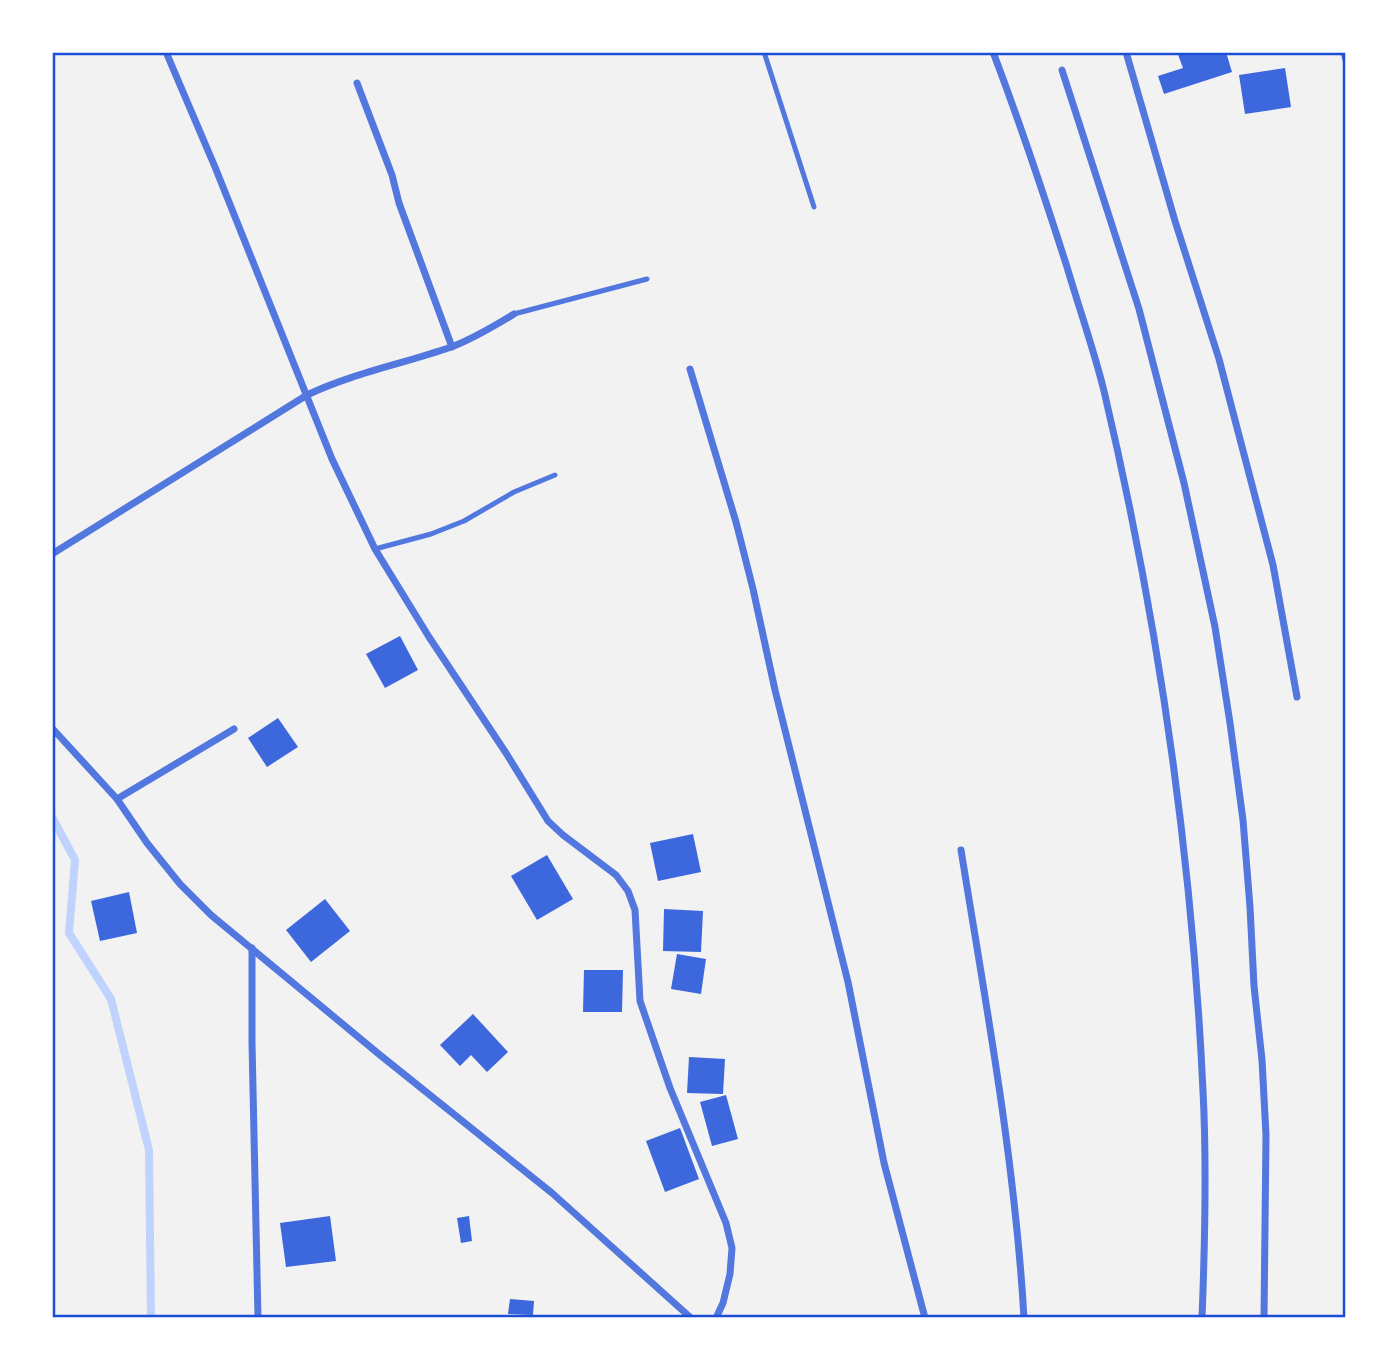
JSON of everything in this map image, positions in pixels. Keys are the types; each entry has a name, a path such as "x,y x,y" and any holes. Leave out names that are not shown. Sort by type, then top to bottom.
{"street":[{"path":"166,52 332,459 375,549 548,821 616,875 628,891 635,910 640,1001 670,1088 726,1223 732,1248 730,1274 723,1303 716,1318"},
{"path":"993,52 1044,194 1103,389 1155,646 1185,863 1196,974 1203,1092 1205,1195 1202,1318"},
{"path":"1126,52 1175,221 1219,359 1273,565 1297,696"},
{"path":"1344,52 1346,60"},
{"path":"1062,70 1139,309 1184,483 1219,654 1243,820 1254,986 1262,1060 1266,1135 1264,1318"},
{"path":"357,83 452,347"},
{"path":"52,554 307,395 331,383 452,347 514,314"},
{"path":"690,369 750,576 775,690 848,982 884,1163 925,1318"},
{"path":"52,728 117,799 180,884 211,915 543,1185 691,1318"},
{"path":"117,799 234,729"},
{"path":"961,850 1004,1120 1024,1318"},
{"path":"252,948 258,1318"}],"lane":[{"path":"764,52 814,207"},
{"path":"514,314 647,279"},
{"path":"375,549 431,534 464,521 514,492 555,475"}],"building":[{"path":"1177,52 1226,52 1232,72 1164,94 1158,76 1183,68"},
{"path":"1285,68 1291,107 1245,114 1239,75"},
{"path":"400,636 418,670 385,688 366,654"},
{"path":"278,718 298,747 267,767 248,738"},
{"path":"693,834 701,872 658,881 650,843"},
{"path":"547,855 573,899 537,920 511,876"},
{"path":"129,892 137,933 100,941 91,901"},
{"path":"325,899 350,931 311,962 286,930"},
{"path":"664,909 703,911 701,952 663,951"},
{"path":"677,954 706,959 701,994 671,989"},
{"path":"584,970 623,970 622,1012 583,1012"},
{"path":"473,1014 508,1052 487,1072 471,1055 460,1066 440,1045"},
{"path":"689,1057 725,1059 723,1094 687,1093"},
{"path":"726,1095 738,1139 712,1146 700,1102"},
{"path":"680,1128 699,1179 665,1192 646,1141"},
{"path":"330,1216 336,1261 286,1267 280,1223"},
{"path":"469,1216 472,1241 461,1243 457,1218"},
{"path":"510,1299 534,1301 533,1315 508,1314"}],"waterway":[{"path":"52,817 75,860 69,933 111,999 149,1150 151,1318"}]}
